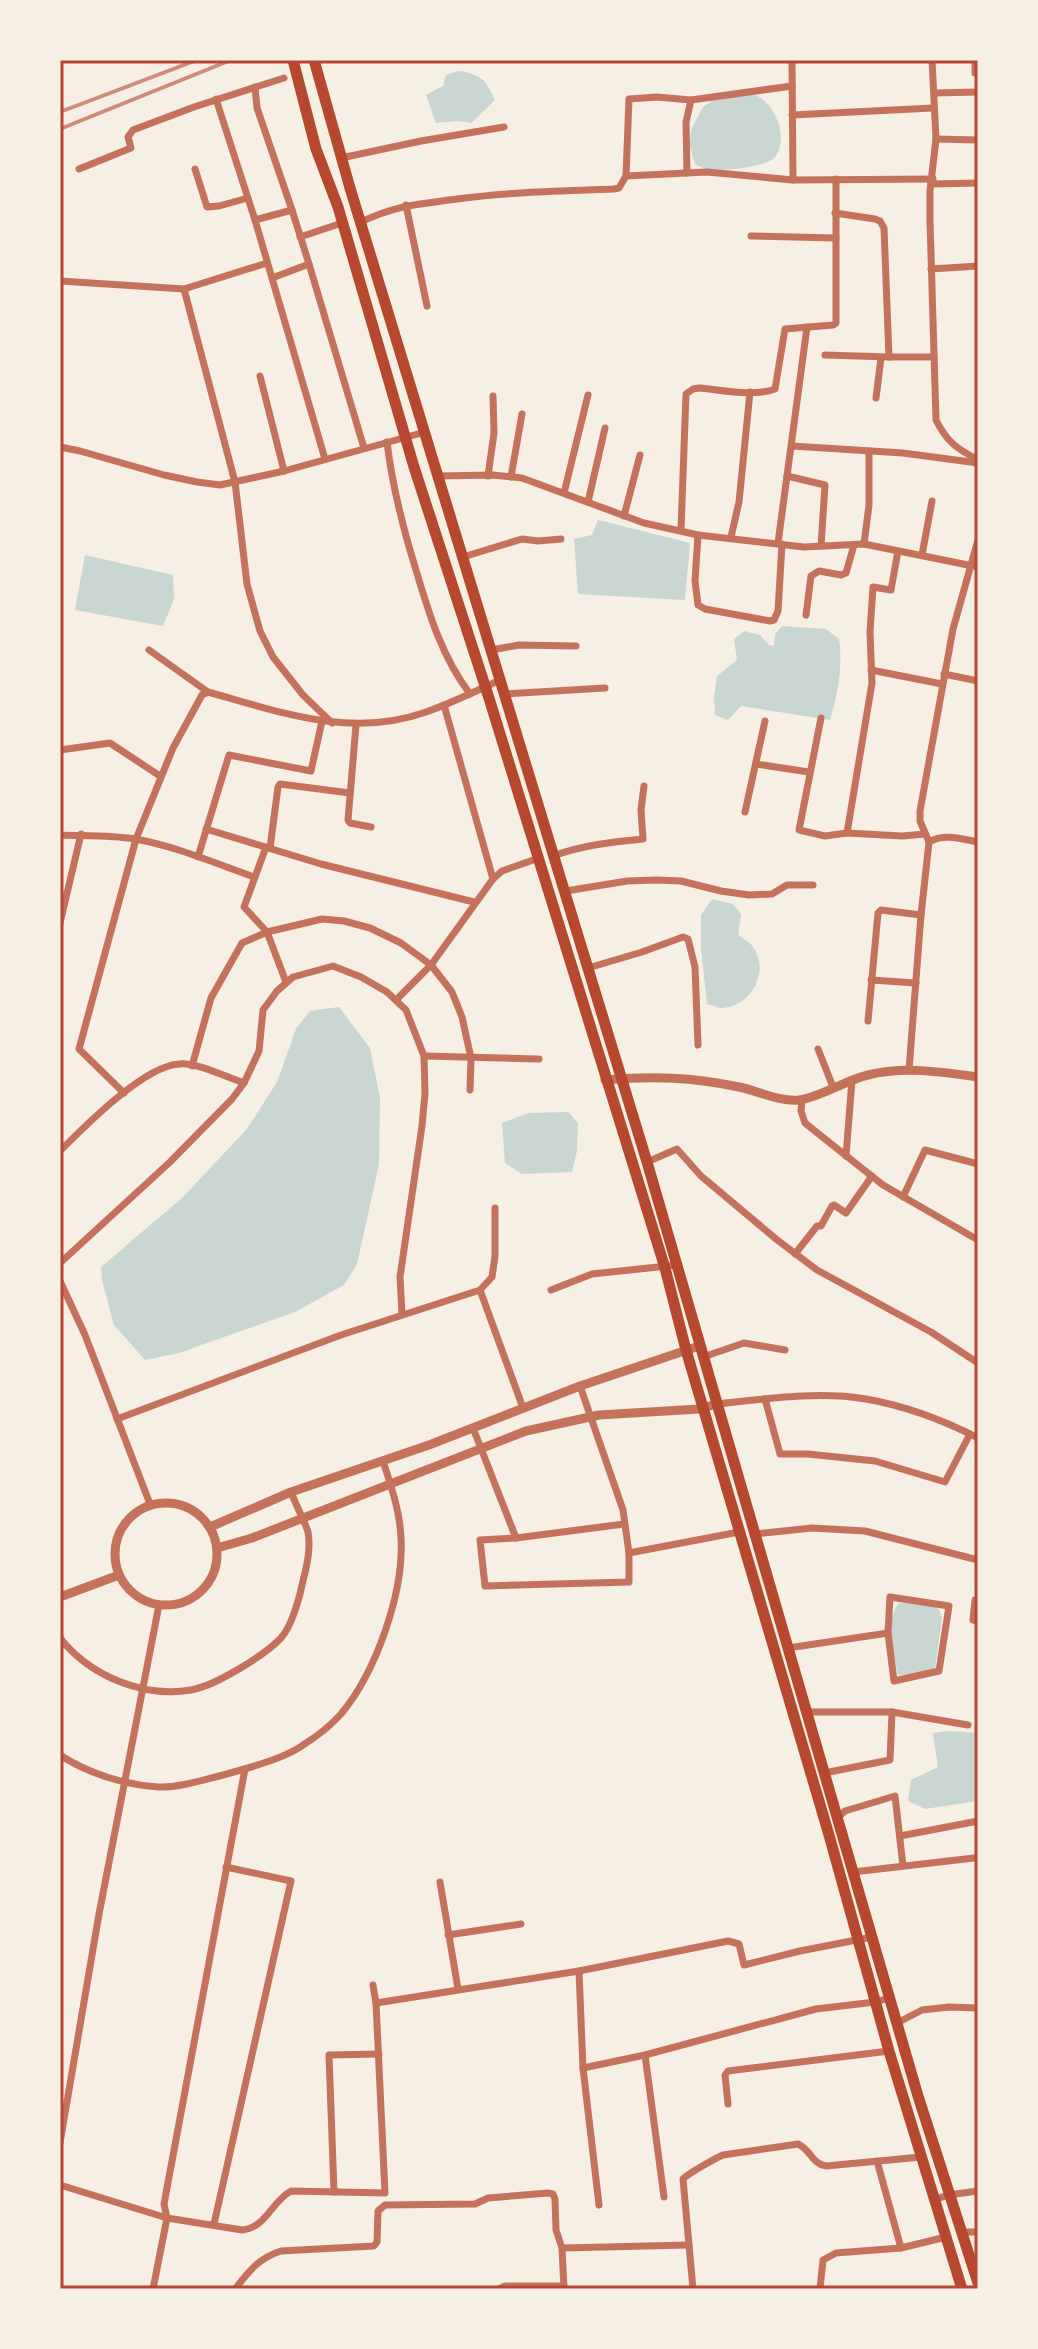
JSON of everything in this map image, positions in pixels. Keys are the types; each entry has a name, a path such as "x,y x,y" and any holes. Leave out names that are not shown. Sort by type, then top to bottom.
{"main road":[{"path":"293,60 316,149 338,209 405,437 539,858 605,1080 701,1351 889,1998 948,2195 955,2207 978,2283"},
{"path":"314,60 437,476 647,1162 686,1350 889,2051 962,2289"},
{"path":"338,209 355,204"}],"street":[{"path":"792,60 793,180"},
{"path":"932,60 936,139 931,269 936,420 944,436 978,462"},
{"path":"975,60 975,73"},
{"path":"79,169 131,148 128,137 133,130 284,78"},
{"path":"361,222 385,210 406,205 523,192 619,188 626,176 629,99 657,97 691,100 792,86"},
{"path":"255,87 257,108 309,264 364,448"},
{"path":"934,93 978,92"},
{"path":"216,99 325,459"},
{"path":"687,173 686,122 691,100"},
{"path":"792,115 933,108"},
{"path":"341,158 504,127"},
{"path":"936,139 978,140"},
{"path":"195,169 207,207 248,198"},
{"path":"626,176 707,172 793,180 978,183"},
{"path":"681,530 686,394 699,388 750,392 775,389 785,329 833,325 837,320 836,179"},
{"path":"406,205 427,306"},
{"path":"255,220 292,210"},
{"path":"835,213 875,219 884,228 885,357 876,398"},
{"path":"300,237 342,223"},
{"path":"751,236 836,238"},
{"path":"60,281 184,289 267,263"},
{"path":"272,278 309,264"},
{"path":"931,269 978,266"},
{"path":"184,289 235,482 247,584 260,631 273,657 303,695 332,723"},
{"path":"698,535 695,581 698,605 705,609 774,620 778,611 780,544 787,476 807,327"},
{"path":"825,355 934,357"},
{"path":"260,376 284,471"},
{"path":"731,537 739,502 750,392"},
{"path":"564,493 588,395"},
{"path":"488,476 494,433 493,396"},
{"path":"511,477 522,414"},
{"path":"588,502 605,428"},
{"path":"60,447 220,485 284,471 425,432"},
{"path":"387,442 390,473 433,627 458,678 470,694"},
{"path":"792,446 903,453 978,462"},
{"path":"864,544 869,505 869,451"},
{"path":"624,516 640,455"},
{"path":"437,476 522,478 644,523 698,535 804,547 864,544 975,566"},
{"path":"787,476 825,485 821,546"},
{"path":"922,555 932,501"},
{"path":"463,557 522,539 561,539"},
{"path":"909,1070 927,838 920,821 920,811 953,629 975,566 978,540"},
{"path":"806,615 811,576 819,571 846,573 854,545"},
{"path":"847,833 872,683 870,632 873,587 891,590 898,551"},
{"path":"491,650 519,645 576,646"},
{"path":"149,650 208,692 332,723 356,725 423,713 500,680"},
{"path":"871,670 942,684"},
{"path":"944,674 978,681"},
{"path":"505,694 605,688"},
{"path":"124,1093 79,1049 136,839 160,776 195,704 208,692"},
{"path":"444,705 493,879"},
{"path":"821,718 799,830 825,836 847,833 927,838 948,836 978,842"},
{"path":"198,857 229,755 311,771 322,721"},
{"path":"745,812 765,721"},
{"path":"356,725 348,820 371,827"},
{"path":"60,750 110,743 160,776"},
{"path":"756,764 809,772"},
{"path":"286,982 267,932 244,907 268,848 278,787 280,784 350,793"},
{"path":"553,856 594,844 643,839 641,810 644,786"},
{"path":"206,829 321,864 474,902"},
{"path":"60,923 81,834"},
{"path":"60,835 136,839 254,877"},
{"path":"396,1000 431,965 493,879 502,871 539,858"},
{"path":"566,891 627,881 657,880 681,881 749,895 772,894 787,885 813,885"},
{"path":"868,1021 879,911 921,915"},
{"path":"192,1066 211,998 242,943 267,932 322,919 370,928 401,943 431,965 452,992 462,1017 471,1058 470,1090"},
{"path":"588,968 683,937 688,939 695,967 698,1045"},
{"path":"60,1263 170,1162 232,1099 244,1083 259,1051 263,1010 277,991 293,977 333,966 361,977 396,1000 406,1010 424,1056 422,1126 400,1277 402,1314"},
{"path":"871,980 916,983"},
{"path":"818,1049 833,1087"},
{"path":"424,1056 539,1059"},
{"path":"60,1151 136,1083 167,1066 192,1066 244,1083"},
{"path":"605,1080 671,1076 802,1100 869,1074 909,1070 978,1077"},
{"path":"846,1156 852,1080"},
{"path":"802,1100 801,1111 805,1123 846,1156 903,1197 978,1240"},
{"path":"647,1162 677,1149 701,1176 817,1270 931,1332 978,1363"},
{"path":"903,1197 925,1150 978,1164"},
{"path":"795,1254 817,1226 821,1226 832,1206 846,1213 872,1176"},
{"path":"117,1419 341,1335 480,1290 492,1277 495,1208"},
{"path":"551,1290 592,1274 671,1266"},
{"path":"60,1281 85,1335 150,1504"},
{"path":"480,1290 523,1408"},
{"path":"210,1527 291,1492 686,1350 701,1351 744,1343 785,1350"},
{"path":"580,1386 623,1510 629,1553 629,1582 485,1586 480,1540 624,1524"},
{"path":"217,1548 252,1538 526,1431 590,1416 704,1408 765,1399 827,1396 865,1399 914,1411 974,1436 945,1482 875,1461 780,1454 765,1399"},
{"path":"473,1428 516,1538"},
{"path":"60,1755 70,1762 125,1782 160,1787 245,1769 301,1748 340,1715 362,1681 388,1628 397,1581 401,1540 397,1507 383,1461"},
{"path":"60,1638 82,1663 115,1682 162,1690 193,1690 226,1676 260,1656 283,1636 300,1598 309,1557 307,1530 291,1492"},
{"path":"177,1503 190,1508 210,1527 217,1548 216,1567 208,1584 195,1597 178,1604 159,1605 142,1600 129,1590 119,1575 115,1561 119,1533 127,1520 150,1504 177,1503"},
{"path":"755,1534 812,1528 865,1531 978,1560"},
{"path":"629,1553 739,1532"},
{"path":"61,1594 119,1575"},
{"path":"890,1597 949,1606 939,1671 894,1681 888,1633 890,1597"},
{"path":"975,1600 973,1620 978,1621"},
{"path":"60,2143 99,1914 159,1605"},
{"path":"788,1648 888,1633"},
{"path":"806,1712 892,1712 968,1725"},
{"path":"824,1773 890,1760 892,1712"},
{"path":"153,2289 167,2218 164,2204 245,1769"},
{"path":"837,1818 845,1811 895,1796 903,1866"},
{"path":"900,1836 978,1821"},
{"path":"853,1872 974,1858"},
{"path":"214,2224 291,1881 226,1867"},
{"path":"440,1882 458,1989"},
{"path":"448,1935 521,1924"},
{"path":"376,2003 579,1971 728,1941 739,1944 744,1965 872,1937"},
{"path":"579,1971 583,2068 599,2205"},
{"path":"60,2185 167,2218 242,2230 260,2225 281,2197 291,2191 385,2193 373,1985"},
{"path":"583,2068 645,2055 816,2009 889,1998"},
{"path":"897,2023 922,2010 978,2008"},
{"path":"728,2104 725,2075 728,2071 889,2051"},
{"path":"334,2192 329,2055 379,2054"},
{"path":"645,2055 664,2197"},
{"path":"693,2289 683,2179 690,2172 729,2154 798,2144 804,2147 814,2162 821,2165 921,2157"},
{"path":"877,2161 901,2248"},
{"path":"934,2200 978,2191"},
{"path":"235,2289 268,2255 281,2251 374,2246 377,2242 378,2211 385,2205 475,2204 488,2198 553,2194 556,2230 562,2248 564,2288 505,2286 499,2289"},
{"path":"962,2232 978,2232"},
{"path":"820,2289 823,2260 828,2256 901,2248 946,2237"},
{"path":"562,2248 689,2245"}],"shaded area":[{"path":"458,71 482,79 495,100 471,123 436,123 426,95 443,86 446,75"},
{"path":"755,95 769,106 778,123 781,142 774,158 762,164 731,169 713,170 695,164 689,143 692,128 703,107 716,98"},
{"path":"598,520 690,543 685,600 578,594 574,539 592,535"},
{"path":"85,555 173,575 174,599 163,626 75,610"},
{"path":"782,626 826,629 839,639 839,680 830,720 741,706 728,720 715,715 717,676 737,660 734,639 744,631 760,635 774,646 775,634"},
{"path":"712,899 733,904 741,914 738,935 753,947 760,967 754,987 731,1007 707,1004 701,915"},
{"path":"339,1007 370,1048 380,1098 379,1164 357,1264 344,1285 295,1312 179,1353 145,1360 114,1325 101,1267 182,1198 247,1129 277,1082 296,1029 310,1011"},
{"path":"568,1112 578,1123 577,1151 572,1172 522,1174 505,1163 502,1123 528,1113"},
{"path":"899,1603 929,1604 939,1609 942,1618 935,1669 898,1675 891,1629 894,1611"},
{"path":"933,1733 978,1733 978,1801 925,1809 908,1801 911,1780 938,1767"}],"railway":[{"path":"60,112 197,60"},
{"path":"60,129 231,60"}]}
